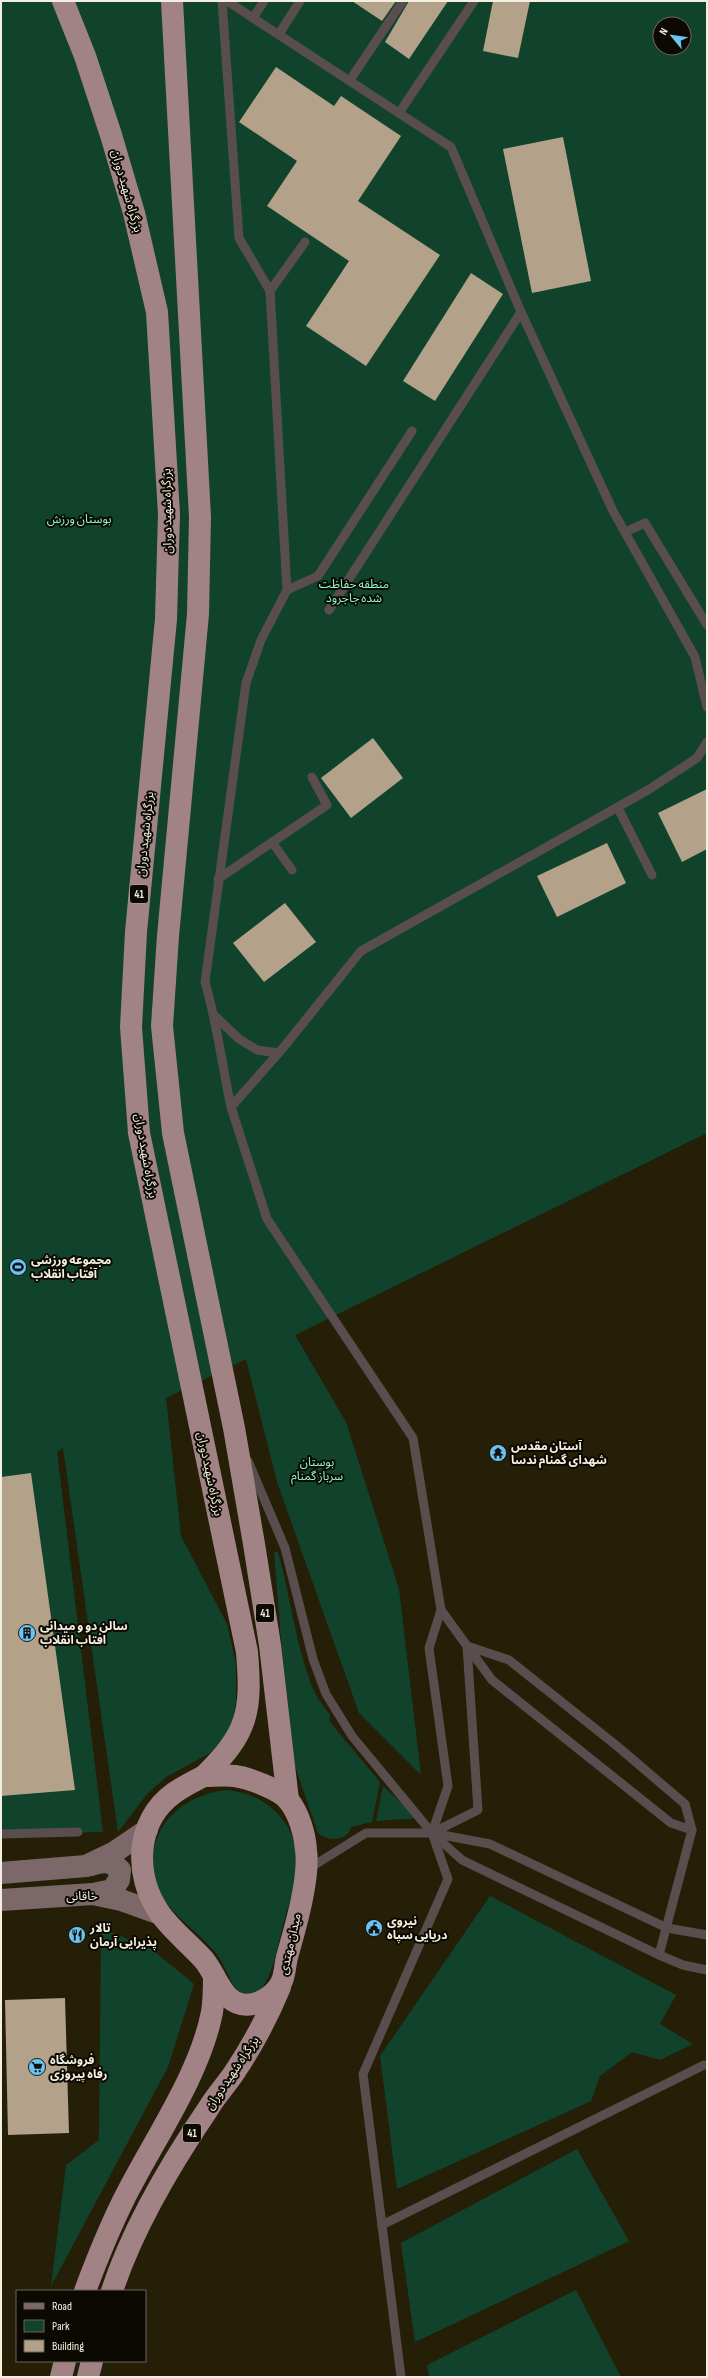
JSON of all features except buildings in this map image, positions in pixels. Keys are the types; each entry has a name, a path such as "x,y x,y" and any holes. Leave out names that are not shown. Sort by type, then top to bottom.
{"highway":[{"name":"بزرگراه شهید دوران","path":"63,1 85,56 111,135 134,213 157,312 169,514 166,612 136,932 131,1027 140,1133 247,1652 250,1688 246,1717 241,1733 231,1748 204,1776"},
{"name":"41","path":"172,1 200,517 198,614 168,936 162,1026 173,1133 234,1428 270,1645 288,1800"},
{"name":"میدان مهتدی","path":"204,1776 243,1778 271,1789 288,1800 298,1817 304,1837 306,1870 282,1982 265,2000 252,2004 240,2003 227,1998 205,1961 160,1914 148,1895 142,1873 142,1851 147,1830 158,1810 174,1793 204,1776"},
{"name":"41","path":"85,2290 102,2245 124,2199 176,2101 201,2049 212,2011 214,1976"},
{"name":"بزرگراه شهید دوران","path":"112,2290 127,2252 162,2186 208,2107 253,2044 268,2015 282,1982"},
{"path":"61,2377 65,2362"},
{"path":"88,2377 92,2362"}],"main road":[{"path":"86,1866 113,1853 147,1830"},
{"path":"1,1873 86,1866 105,1861 112,1862 120,1870 119,1880 112,1890 93,1894"},
{"name":"خاقانی","path":"1,1900 93,1894 121,1900 160,1914"}],"lane":[{"path":"222,1 239,238 270,291 287,590 261,640 246,683 205,982 214,1014 221,1061 231,1107 267,1219 413,1438 441,1610 430,1648 448,1786 432,1833 448,1879 363,2074 401,2377"},
{"path":"227,1 451,147 521,312 625,532 695,657 707,706"},
{"path":"253,18 264,1"},
{"path":"279,34 300,1"},
{"path":"350,80 403,1"},
{"path":"399,113 474,1"},
{"path":"270,291 305,242"},
{"path":"329,610 521,312"},
{"path":"287,590 318,576 412,431"},
{"path":"625,532 645,522 707,625"},
{"path":"231,1107 279,1053 361,951 618,808 697,758 707,742"},
{"path":"218,880 327,805 312,777"},
{"path":"618,808 652,875"},
{"path":"272,842 292,870"},
{"path":"214,1014 239,1038 257,1050 279,1053"},
{"path":"234,1428 285,1548 311,1653 326,1694 352,1736 432,1833 462,1860 659,1955 707,1976"},
{"path":"441,1610 492,1680 671,1823 692,1830"},
{"path":"432,1833 478,1810 467,1646"},
{"path":"467,1646 509,1660 617,1746 685,1804 692,1830 659,1955"},
{"path":"1,1834 78,1832"},
{"path":"306,1870 366,1833 432,1833 490,1844 667,1928 707,1935"},
{"path":"683,1965 707,1970"},
{"path":"382,2225 704,2065"}],"green space":[{"name":"منطقه حفاظت شده جاجرود","path":"1,1 707,1 707,1133 295,1335 346,1422 399,1589 421,1775 359,1713 277,1482 246,1359 166,1398 181,1536 227,1624 236,1664 236,1702 233,1719 223,1739 210,1753 166,1777 147,1794 118,1832 63,1448 57,1452 103,1832 1,1834"},
{"path":"274,1552 278,1552 305,1668 313,1688 319,1700 330,1715 329,1720 380,1782 372,1822 351,1827 346,1835 337,1839 327,1838 318,1833 295,1766 282,1651"},
{"path":"383,1786 418,1818 376,1821"},
{"path":"226,1790 252,1796 270,1806 286,1824 293,1837 296,1851 295,1880 272,1969 259,1993 243,1996 234,1986 216,1953 165,1902 158,1890 153,1864 154,1849 158,1835 165,1823 174,1813 185,1804 198,1798 211,1793"},
{"path":"490,1896 676,1995 660,2024 693,2044 660,2060 632,2052 600,2076 591,2101 397,2189 380,2056"},
{"path":"101,1928 150,1948 194,1984 168,2067 51,2286 66,2165 99,2140"},
{"path":"577,2149 629,2241 415,2342 401,2243"},
{"path":"576,2290 621,2377 429,2377 427,2365"}],"place":[{"name":"مجموعه ورزشی آفتاب انقلاب","path":"18,1267"},
{"name":"آستان مقدس شهدای گمنام ندسا","path":"498,1453"},
{"name":"سالن دو و میدانی افتاب انقلاب","path":"27,1633"},
{"name":"نیروی دریایی سپاه","path":"374,1928"},
{"name":"تالار پذیرایی آرمان","path":"77,1935"},
{"name":"فروشگاه رفاه پیروزی","path":"37,2067"}],"park label":[{"name":"بوستان ورزش","path":"79,519"},
{"name":"بوستان سرباز گمنام","path":"317,1469"}]}
